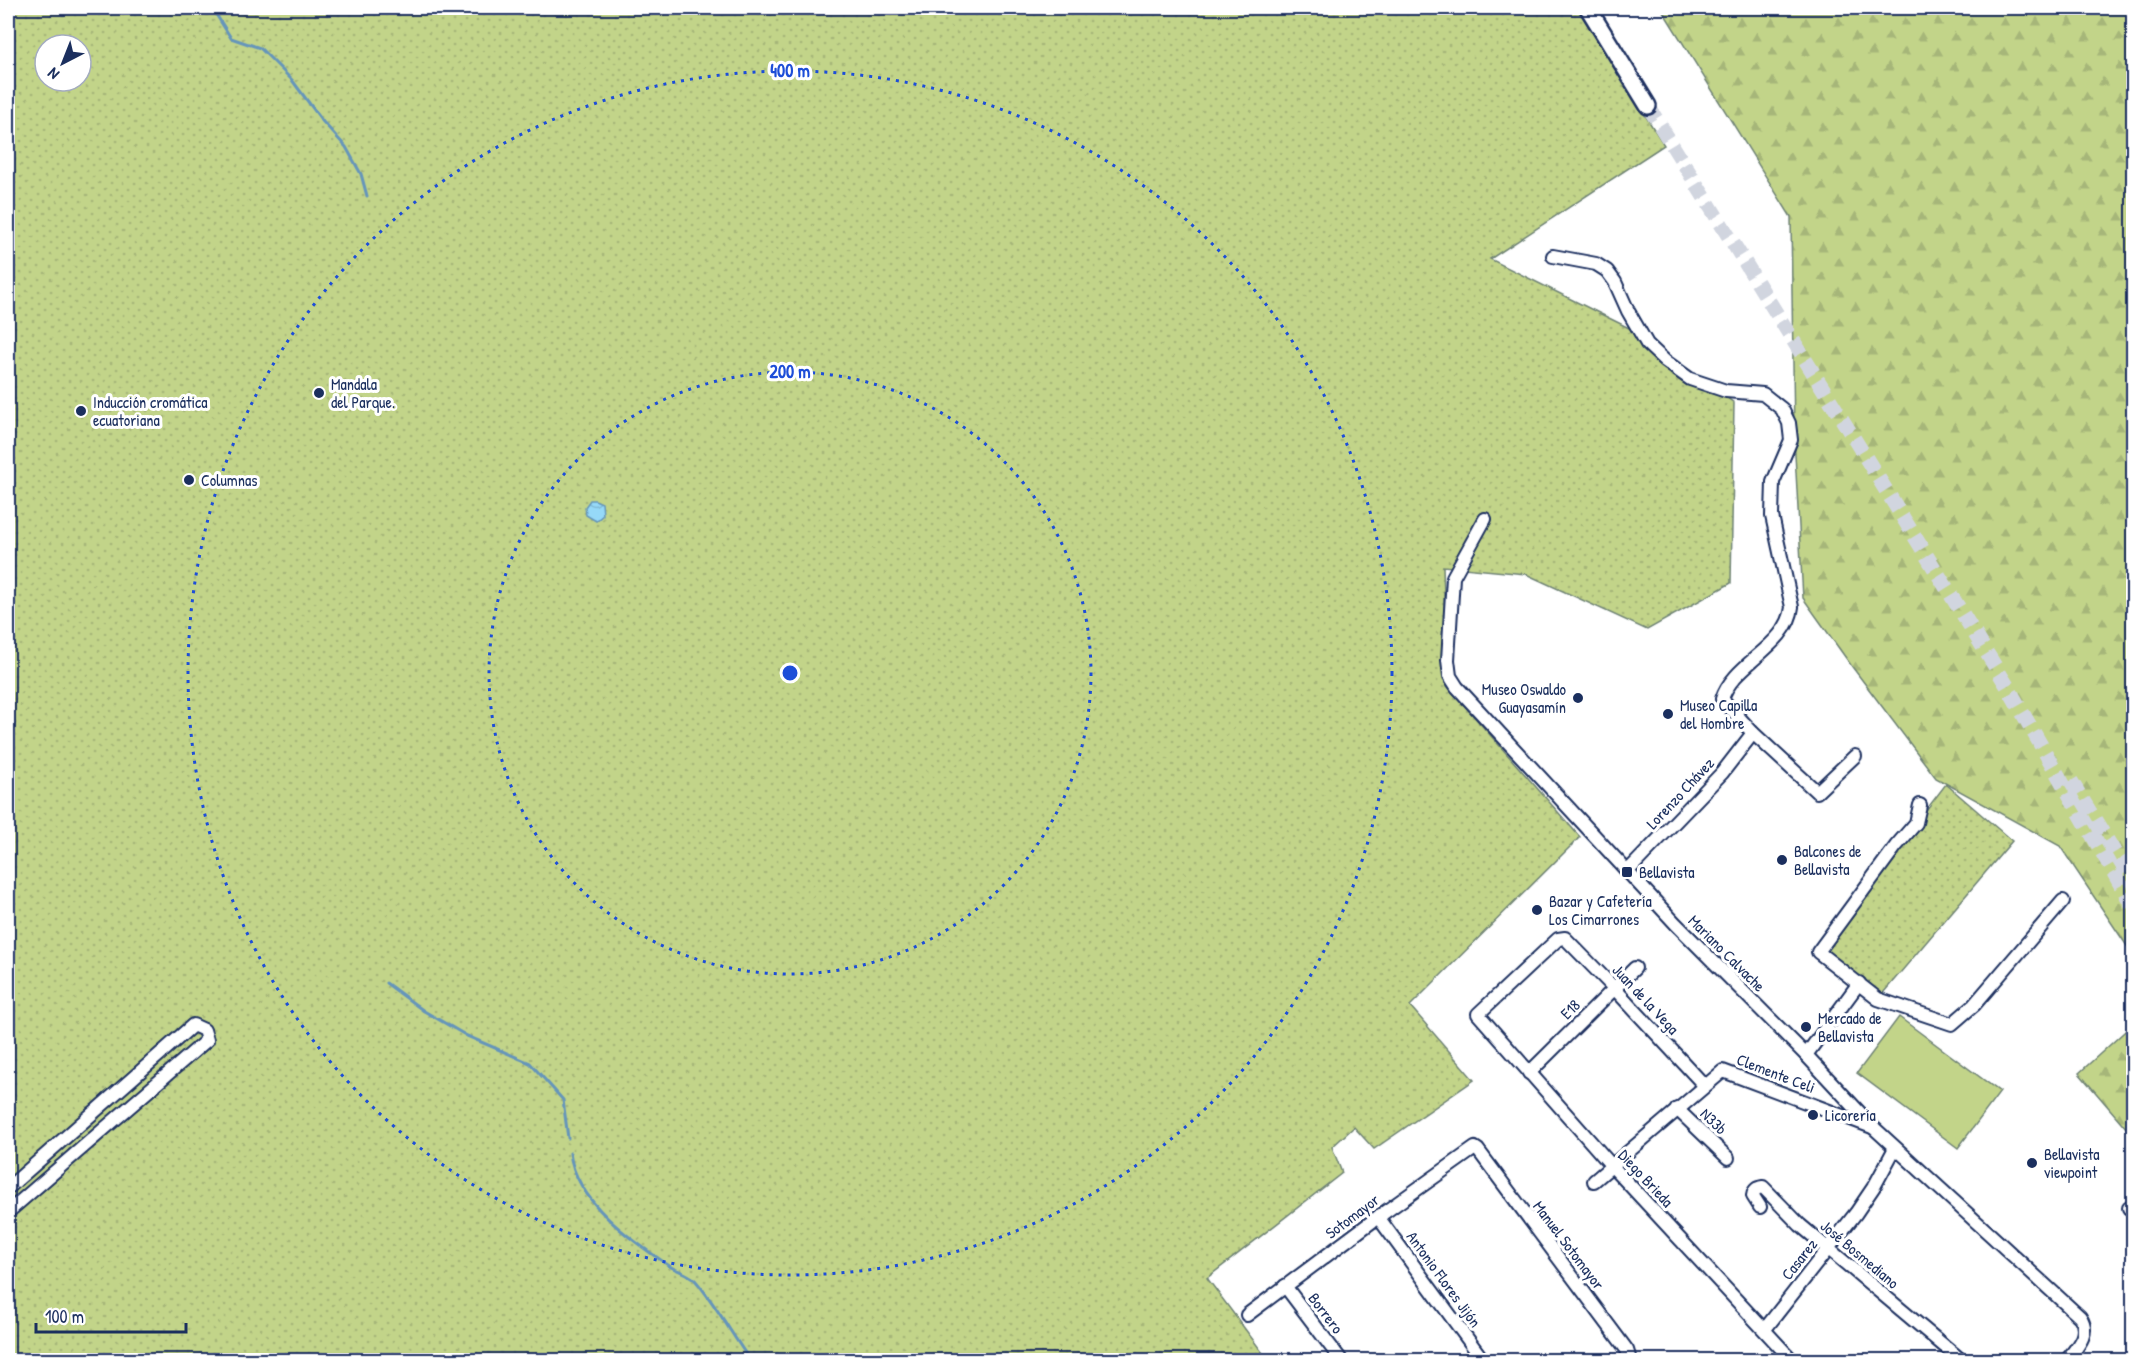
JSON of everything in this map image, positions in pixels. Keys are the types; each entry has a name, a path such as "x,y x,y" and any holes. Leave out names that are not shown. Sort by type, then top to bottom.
{"main road":[{"path":"1588,8 1651,105 1596,8"}],"street":[{"path":"1553,256 1596,264 1607,271 1647,344 1665,361 1690,379 1726,391 1762,394 1782,409 1790,423 1791,440 1773,482 1772,516 1792,607 1791,617 1785,628 1724,692 1722,699 1753,733 1817,792 1855,756"},
{"name":"Mariano Calvache","path":"1485,519 1453,577 1448,660 1450,676 1457,687 1627,872 1874,1128 2080,1317 2085,1325 2085,1333 2067,1360"},
{"name":"Lorenzo Chávez","path":"1627,872 1722,772 1753,733"},
{"path":"1920,805 1915,824 1896,846 1818,952 1878,999 1951,1024 1974,1005 2063,901"},
{"name":"Juan de la Vega","path":"1478,1015 1558,939 1567,939 1704,1085"},
{"name":"E18","path":"1529,1073 1635,968"},
{"path":"1806,1055 1858,983"},
{"name":"Diego Brieda","path":"1478,1015 1612,1166 1792,1360"},
{"path":"8,1188 193,1025 204,1030 207,1040 8,1212"},
{"name":"Clemente Celi","path":"1594,1181 1704,1085 1720,1072 1725,1071 1874,1128"},
{"name":"N33b","path":"1677,1109 1728,1158"},
{"name":"Casarez","path":"1765,1329 1856,1213 1875,1185 1895,1148"},
{"name":"Sotomayor","path":"1247,1315 1472,1149 1478,1150"},
{"name":"Manuel Sotomayor","path":"1478,1150 1627,1350 1630,1360"},
{"name":"José Bosmediano","path":"1760,1207 1753,1196 1754,1191 1763,1187 1800,1226 1961,1360"},
{"name":"Antonio Flores Jijón","path":"1378,1217 1483,1360"},
{"name":"Borrero","path":"1285,1286 1341,1360"}],"green space":[{"path":"8,8 1577,8 1664,145 1490,259 1629,328 1734,403 1731,583 1647,630 1526,574 1443,566 1447,686 1580,837 1410,1006 1474,1080 1374,1149 1354,1127 1332,1147 1342,1173 1207,1278 1268,1360 8,1360"},
{"path":"1661,8 2133,8 2133,955 2060,846 1936,778 1803,598 1794,436 1791,217"},
{"path":"1946,784 2012,841 1878,999 1819,950"},
{"path":"1899,1017 2000,1092 1958,1148 1857,1073"},
{"path":"2133,1024 2133,1136 2079,1073"}],"water":[{"path":"590,500 602,503 603,515 596,521 586,515 585,507"}],"waterway":[{"path":"212,8 231,38 260,48 292,80 323,122 346,147 361,174 367,196"},
{"path":"386,983 424,1011 467,1036 530,1063 563,1100 568,1138"},
{"path":"570,1153 574,1171 594,1204 608,1219 640,1245 671,1267 695,1280 750,1360"}],"tunnel":[{"path":"1648,106 2006,684 2134,908"},
{"path":"2071,781 2134,884"}],"place":[{"name":"Mandala del Parque.","path":"319,393"},
{"name":"Inducción cromática ecuatoriana","path":"81,411"},
{"name":"Columnas","path":"189,480"},
{"name":"Museo Oswaldo Guayasamín","path":"1578,698"},
{"name":"Museo Capilla del Hombre","path":"1668,714"},
{"name":"Balcones de Bellavista","path":"1782,860"},
{"name":"Bellavista","path":"1627,872"},
{"name":"Bazar y Cafetería Los Cimarrones","path":"1537,910"},
{"name":"Mercado de Bellavista","path":"1806,1027"},
{"name":"Licorería","path":"1813,1115"},
{"name":"Bellavista viewpoint","path":"2032,1163"}]}
